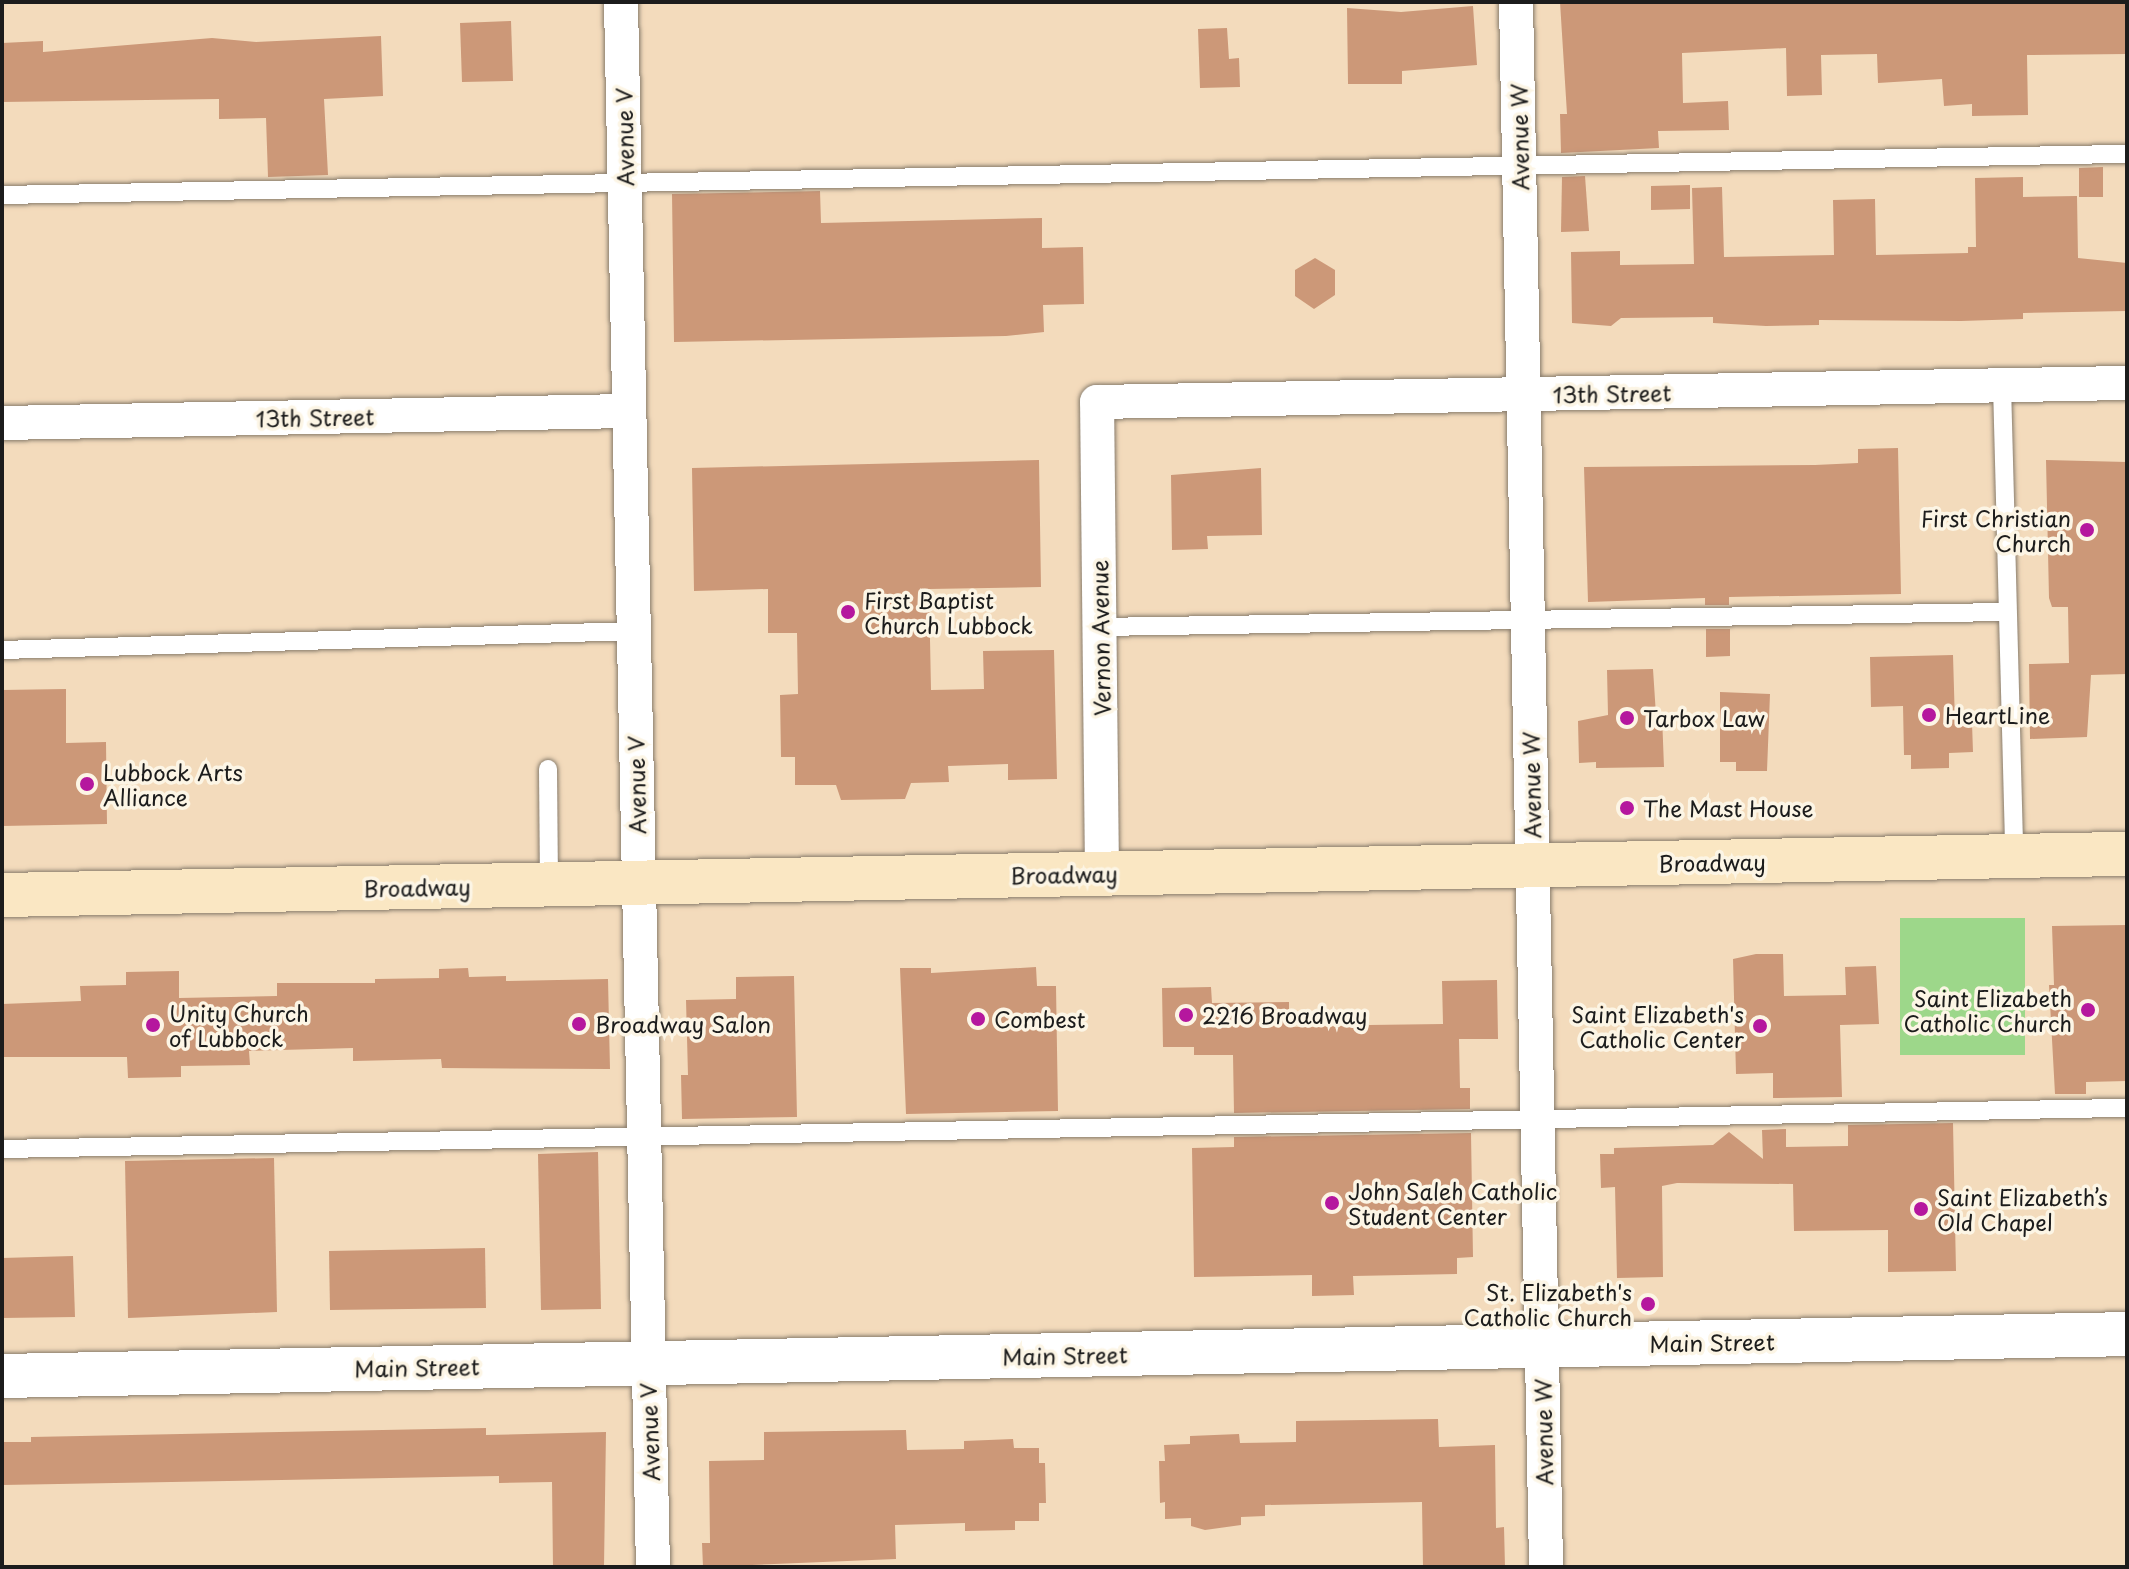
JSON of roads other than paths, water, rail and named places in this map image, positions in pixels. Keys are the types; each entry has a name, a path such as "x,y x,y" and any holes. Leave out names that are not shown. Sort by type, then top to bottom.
{"main road":[{"name":"Broadway","path":"2,895 2127,854"}],"street":[{"name":"Avenue V","path":"621,2 653,1567"},
{"name":"Avenue W","path":"1516,2 1546,1567"},
{"name":"13th Street","path":"1097,402 2127,383"},
{"name":"Vernon Avenue","path":"1097,402 1102,874"},
{"name":"13th Street","path":"2,423 629,411"},
{"name":"Main Street","path":"2,1376 2127,1334"}],"lane":[{"path":"2,195 2127,154"},
{"path":"2002,385 2014,856"},
{"path":"1099,627 1528,617 2006,612"},
{"path":"2,650 633,631"},
{"path":"548,769 549,884"},
{"path":"2,1149 2127,1108"}],"place":[{"name":"First Christian Church","path":"2087,530"},
{"name":"First Baptist Church Lubbock","path":"848,612"},
{"name":"HeartLine","path":"1929,715"},
{"name":"Tarbox Law","path":"1627,718"},
{"name":"Lubbock Arts Alliance","path":"87,784"},
{"name":"The Mast House","path":"1627,808"},
{"name":"Saint Elizabeth Catholic Church","path":"2088,1010"},
{"name":"2216 Broadway","path":"1186,1015"},
{"name":"Combest","path":"978,1019"},
{"name":"Broadway Salon","path":"579,1024"},
{"name":"Unity Church of Lubbock","path":"153,1025"},
{"name":"Saint Elizabeth's Catholic Center","path":"1760,1026"},
{"name":"John Saleh Catholic Student Center","path":"1332,1203"},
{"name":"Saint Elizabeth’s Old Chapel","path":"1921,1209"},
{"name":"St. Elizabeth's Catholic Church","path":"1648,1304"}]}
